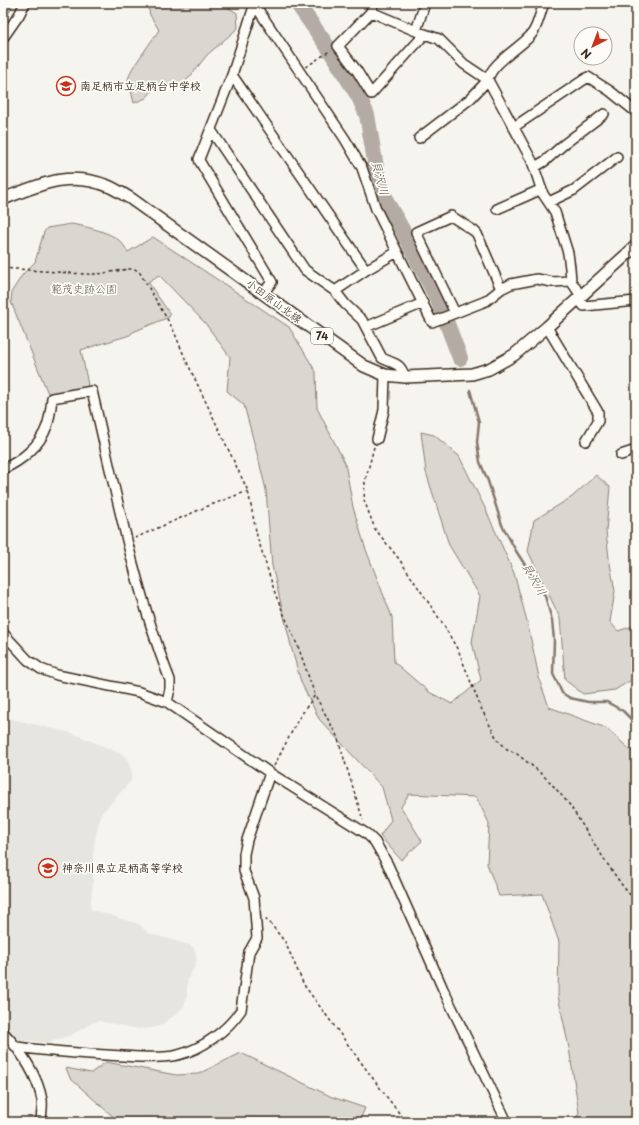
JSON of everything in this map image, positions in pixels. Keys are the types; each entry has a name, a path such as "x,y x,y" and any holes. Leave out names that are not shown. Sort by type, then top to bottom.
{"main road":[{"name":"小田原山北線","path":"3,199 45,182 63,179 85,180 107,186 130,198 364,366 385,375 404,377 472,374 488,369 514,355 636,246"}],"street":[{"path":"3,38 15,22 25,3"},
{"path":"425,3 420,33 371,94 357,71 338,46 372,7 420,33 439,39 464,64 488,80 534,167 543,194 555,212 568,254 571,281 584,306 636,301"},
{"path":"419,138 470,99 488,80 490,74 498,64 532,34 544,3"},
{"path":"255,4 345,139 362,168 376,209 432,322 486,301 501,289 511,284 533,279 552,282 571,281"},
{"path":"255,4 232,75 199,159 272,282 263,293"},
{"path":"232,75 366,270"},
{"path":"514,127 588,77 610,91 636,112"},
{"path":"534,167 545,161 563,145 604,114"},
{"path":"211,130 305,270 335,291 345,304 362,320 382,358 398,364 404,377"},
{"path":"548,202 574,190 617,157"},
{"path":"497,209 542,189"},
{"path":"455,313 416,232 451,216 474,230 501,289"},
{"path":"335,291 366,270 397,252"},
{"path":"366,327 423,303"},
{"path":"547,327 598,412 598,421 586,441"},
{"path":"377,440 384,410 385,375"},
{"path":"3,469 15,464 26,456 38,443 47,427 52,398 92,391 128,541 149,620 170,680 170,689 167,702"},
{"path":"622,455 636,450"},
{"path":"3,633 28,660 41,669 57,675 139,692 167,702 270,773 367,834 375,842 388,865 443,989 507,1122"},
{"path":"17,1047 53,1052 149,1057 177,1056 210,1041 236,1018 241,1010 249,952 258,938 254,898 244,871 244,854 246,840 270,773"},
{"path":"3,1032 25,1058 38,1084 42,1101 41,1122"}],"path":[{"path":"300,72 338,46"},
{"path":"3,268 83,274 99,274 135,269 140,273 172,329 248,491 257,536 276,596 299,649 316,695 337,736 367,834"},
{"path":"377,440 365,482 364,500 375,530 399,559 443,624 458,652 481,708 497,739 507,749 517,754 540,773 569,804 606,862 636,902"},
{"path":"128,541 208,506 248,491"},
{"path":"270,773 299,718 316,695"},
{"path":"256,912 270,924 285,942 304,985 406,1122"},
{"path":"636,966 636,979"}],"shaded area":[{"name":"神奈川県立足柄高等学校","path":"3,717 72,733 122,754 127,759 132,773 131,781 101,814 93,855 93,881 90,909 139,924 148,933 190,945 194,948 197,958 195,966 188,979 187,996 184,1006 175,1015 161,1025 152,1028 138,1029 99,1021 94,1022 71,1035 47,1043 31,1041 19,1042 3,1025"}],"green space":[{"path":"3,3 14,3 3,23"},
{"path":"147,3 221,3 237,13 238,28 207,55 189,78 178,88 158,84 146,98 134,103 128,79 132,69 159,30 150,15"},
{"name":"範茂史跡公園","path":"71,224 94,229 111,235 120,241 128,252 153,237 289,327 316,372 317,408 345,463 353,507 365,547 392,617 394,662 429,692 452,704 481,680 472,642 480,596 449,545 426,472 421,432 434,435 459,456 485,508 514,573 527,621 540,682 549,707 606,728 636,755 636,1122 574,1122 579,1113 569,1048 558,996 559,942 542,894 499,896 487,864 489,823 476,797 409,794 401,807 422,841 401,860 380,836 391,820 382,787 319,719 301,682 272,566 266,490 259,461 244,405 227,391 230,357 205,323 159,275 148,282 170,314 169,317 133,332 130,335 81,350 88,385 85,389 49,396 11,302 12,291 23,274 35,262 44,232 47,228"},
{"path":"596,475 610,487 606,531 615,591 610,622 618,631 636,625 636,677 615,690 583,694 565,680 560,618 528,551 534,520 572,497"},
{"path":"241,1053 332,1097 365,1108 359,1122 119,1122 70,1078 66,1068 91,1073 106,1062 176,1075 198,1074"}],"waterway":[{"name":"貝沢川","path":"297,3 330,50 359,97 367,115 377,173 387,203 438,300 460,358"},
{"name":"貝沢川","path":"470,390 479,422 477,442 480,462 488,481 502,525 516,551 545,596 552,620 554,640 553,674 562,693 570,698 588,702 607,702 623,711 636,724"}],"place":[{"name":"南足柄市立足柄台中学校","path":"66,86"},
{"name":"神奈川県立足柄高等学校","path":"48,868"}]}
